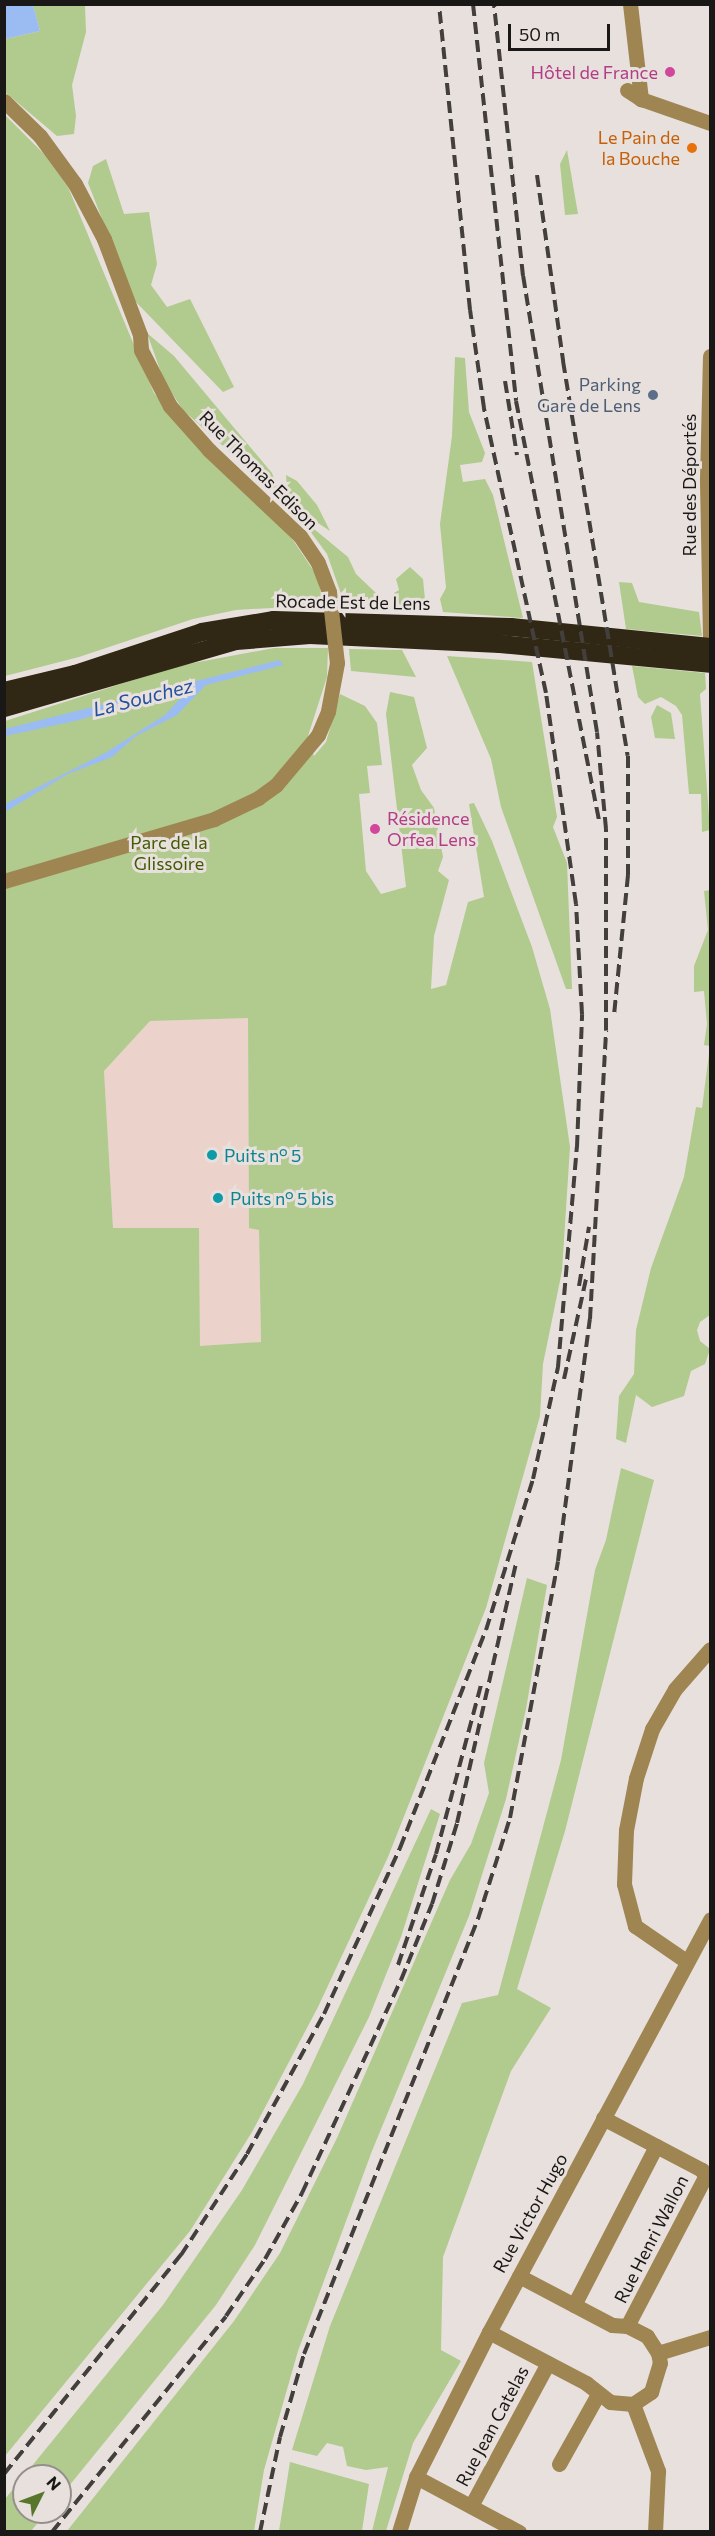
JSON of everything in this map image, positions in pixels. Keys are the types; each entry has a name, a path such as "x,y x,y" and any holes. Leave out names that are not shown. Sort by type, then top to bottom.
{"highway":[{"name":"Rocade Est de Lens","path":"4,691 75,674 213,630 274,620 511,627 711,647"},
{"name":"Rocade Est de Lens","path":"4,708 236,641 310,635 500,644 711,664"}],"street":[{"path":"630,4 641,99"},
{"path":"627,90 641,99 711,123"},
{"name":"Rue Thomas Edison","path":"4,101 55,154 94,224 140,335 141,350 153,378 179,418 294,529 318,563 329,592 337,663 327,711 318,735 276,785 258,798 214,819 4,881"},
{"name":"Rue des Déportés","path":"710,624 711,356"},
{"path":"686,1961 635,1926 624,1884 626,1830 636,1778 652,1730 675,1689 711,1649"},
{"name":"Rue Victor Hugo","path":"399,2532 416,2477 489,2332 686,1961 711,1919"},
{"name":"Rue Henri Wallon","path":"603,2118 702,2170 705,2177 627,2326"},
{"path":"574,2305 656,2146"},
{"path":"489,2332 586,2383 597,2396 610,2402 633,2404 651,2392 659,2377 658,2353 647,2336 627,2326 612,2325 519,2276"},
{"path":"658,2353 711,2337"},
{"name":"Rue Jean Catelas","path":"471,2506 548,2363"},
{"path":"560,2464 597,2396"},
{"path":"633,2404 658,2471 655,2532"},
{"path":"416,2477 519,2532"}],"shaded area":[{"path":"248,1018 249,1227 259,1229 261,1342 200,1347 199,1228 113,1228 104,1071 150,1021"}],"green space":[{"path":"33,5 85,5 86,32 72,85 76,116 74,134 57,136 5,92 5,39 40,31"},
{"path":"4,114 45,155 68,187 154,393 202,452 283,525 317,576 324,605 236,610 193,619 79,657 5,676"},
{"path":"567,150 578,214 565,215 560,164"},
{"path":"106,159 124,214 149,212 157,264 151,285 167,307 190,299 234,387 223,392 134,300 88,183 93,166"},
{"path":"147,333 174,356 272,473 277,486 273,491 183,410 164,381"},
{"path":"455,357 465,358 469,412 485,453 482,462 460,465 463,482 485,479 493,495 523,618 443,612 440,599 446,588 440,524 452,436"},
{"path":"286,475 297,481 317,505 330,531 282,499 287,488"},
{"path":"314,529 348,557 356,574 378,595 384,608 346,608 327,554 310,531"},
{"path":"410,567 423,579 426,610 402,609 394,593 399,590 396,579"},
{"path":"619,582 632,583 639,602 699,612 702,636 626,629"},
{"name":"Parc de la Glissoire","path":"274,648 328,648 327,677 308,736 314,756 326,742 340,694 365,706 377,723 382,765 367,766 370,793 359,794 366,871 381,894 406,887 386,714 390,692 414,697 427,748 412,765 421,790 434,808 443,857 438,871 449,880 434,936 431,989 446,985 468,902 484,897 469,804 474,803 492,841 532,947 550,1009 570,1147 562,1271 543,1364 540,1416 486,1608 388,1857 318,2007 252,2132 190,2231 5,2456 5,721 177,666","holes":["248,1018 249,1228 259,1230 261,1342 200,1346 199,1228 113,1228 104,1071 150,1021"]},
{"path":"349,649 402,650 416,677 351,671"},
{"path":"447,656 532,662 557,817 553,827 567,863 572,989 566,989 501,807 491,759"},
{"path":"632,666 705,673 706,689 700,694 710,830 702,832 701,794 689,794 682,715 676,706 661,697 645,704 638,697"},
{"path":"657,705 671,713 675,739 655,738 651,717"},
{"path":"710,890 710,1046 704,1045 707,1024 704,991 694,992 694,966 708,930 704,891"},
{"path":"710,1046 710,1315 700,1322 697,1330 700,1341 710,1349 705,1364 691,1371 684,1396 652,1407 636,1395 626,1443 616,1439 619,1396 634,1374 636,1330 651,1268 684,1177 696,1107 702,1108"},
{"path":"621,1468 654,1480 565,1831 517,1989 551,2008 511,2071 443,2257 441,2350 461,2361 413,2443 386,2531 372,2531 388,2467 366,2470 347,2466 343,2447 327,2443 317,2456 292,2450 330,2326 462,2003 498,1995 561,1760 595,1570 606,1540"},
{"path":"527,1578 547,1585 526,1709 506,1799 469,1916 372,2151 298,2351 264,2470 254,2531 67,2531 234,2321 280,2253 337,2138 450,1880 471,1844 489,1793 484,1763"},
{"path":"431,1809 440,1814 401,1937 369,2017 255,2245 216,2305 72,2482 72,2464 34,2464 163,2305 242,2190 303,2084"},
{"path":"290,2462 369,2484 362,2531 279,2531"},
{"path":"12,2490 12,2524 37,2524 31,2531 5,2531 5,2499"}],"water":[{"path":"4,5 33,5 40,31 5,39"},
{"name":"La Souchez","path":"280,660 283,665 206,685 177,715 136,736 112,757 68,774 5,812 5,804 105,753 165,715 189,689 75,721 5,736 5,729"}],"railway":[{"path":"4,2474 181,2255 247,2154 324,2014 400,1848 486,1630 533,1479 558,1367 577,1147 582,1014 576,904 546,693 484,408 470,310 439,4"},
{"path":"473,4 516,401 599,820"},
{"path":"260,2532 280,2437 304,2354 478,1919 510,1818 558,1561 590,1319 606,1030 606,829 597,732 523,276 494,4"},
{"path":"537,175 563,361 628,756 628,875 614,1015"},
{"path":"505,381 517,455"},
{"path":"579,1286 589,1227"},
{"path":"564,1379 586,1279"},
{"path":"52,2532 226,2316 265,2259 302,2193 401,1980 432,1904 457,1823 516,1564"},
{"path":"398,1965 436,1854 482,1681"}],"place":[{"name":"Hôtel de France","path":"670,72"},
{"name":"Le Pain de la Bouche","path":"692,148"},
{"name":"Parking Gare de Lens","path":"653,395"},
{"name":"Résidence Orfea Lens","path":"375,829"},
{"name":"Puits n° 5","path":"212,1155"},
{"name":"Puits n° 5 bis","path":"218,1198"}]}
